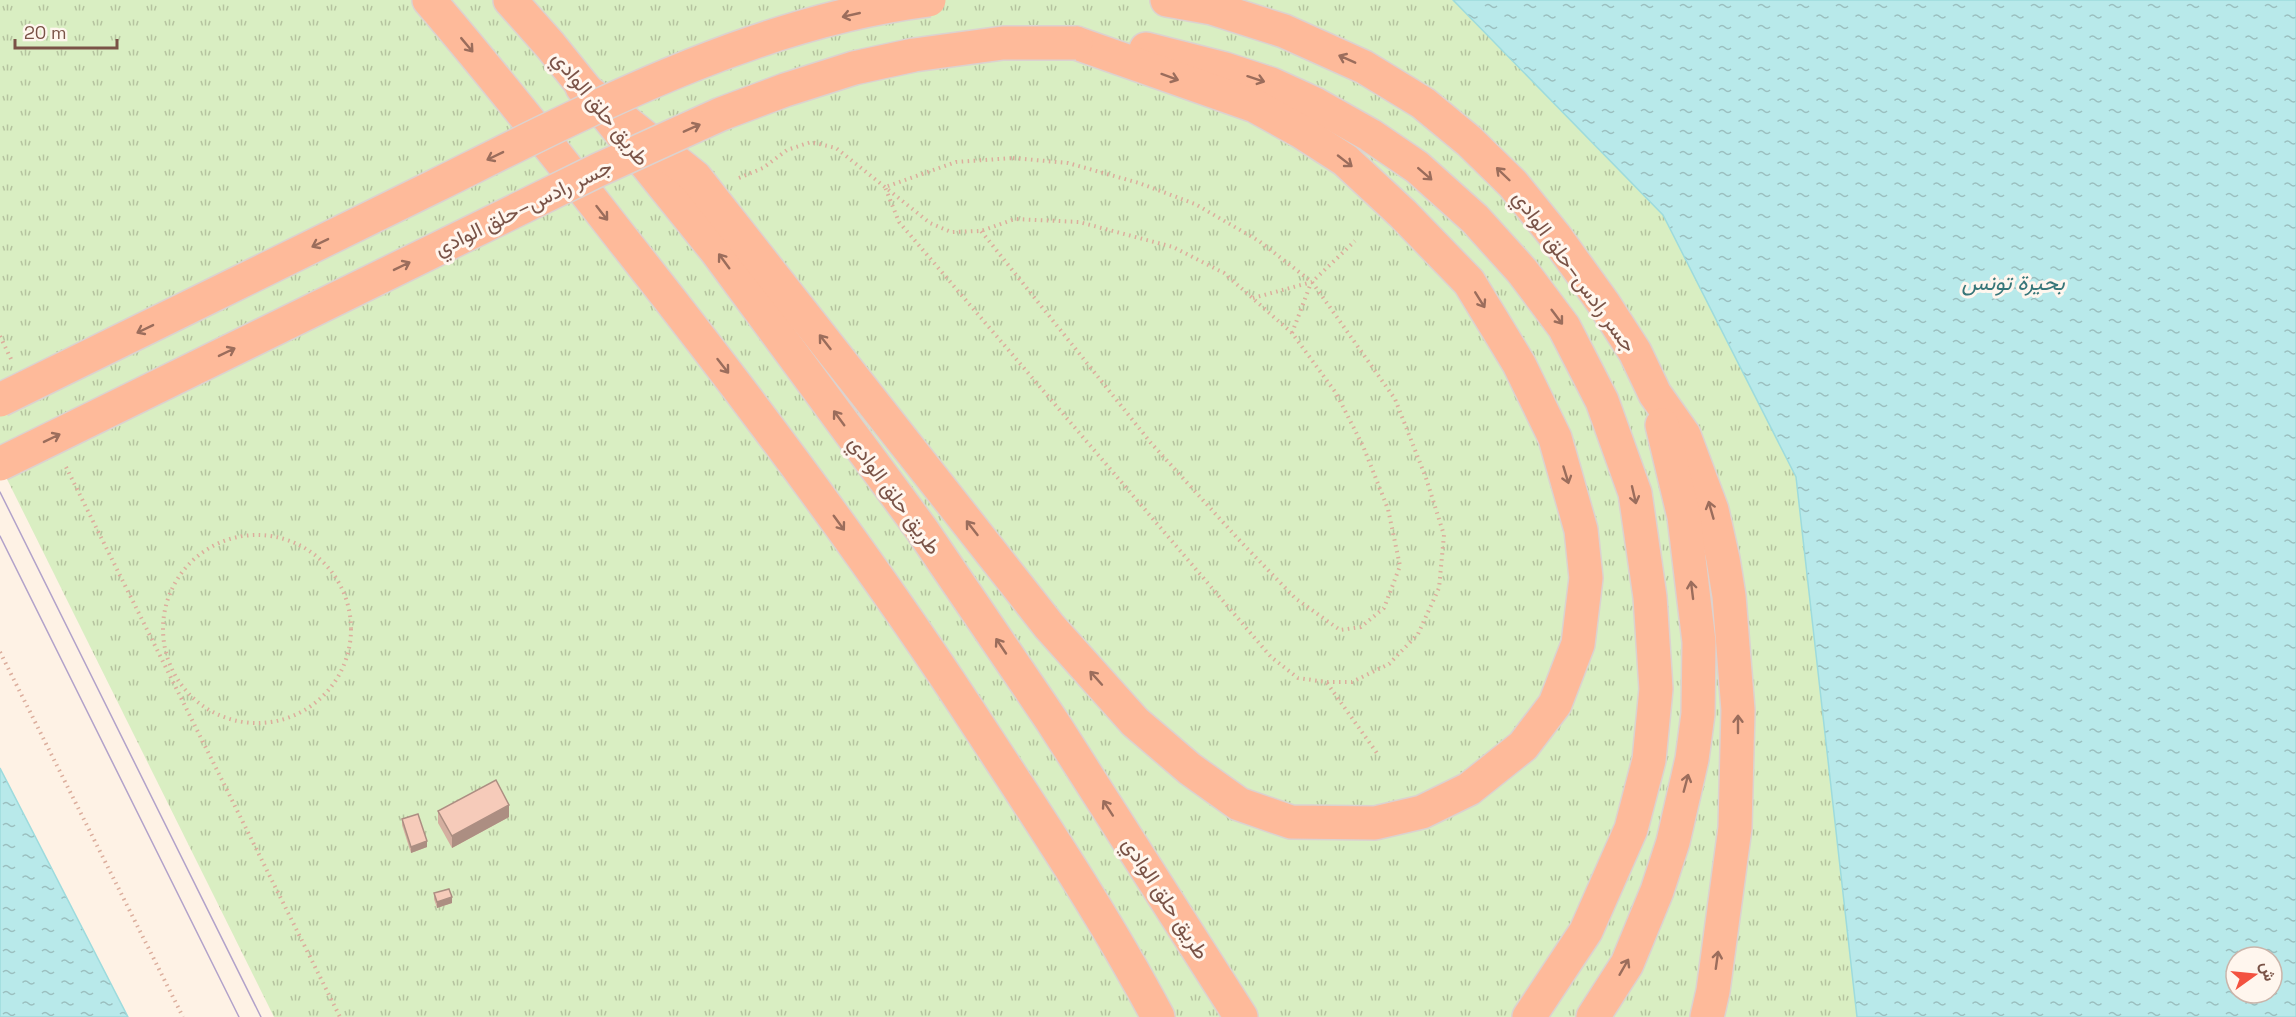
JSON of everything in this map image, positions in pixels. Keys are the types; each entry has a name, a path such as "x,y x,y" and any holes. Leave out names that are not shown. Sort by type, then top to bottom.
{"highway":[{"path":"429,0 490,72 735,381 854,542 1024,794 1132,968 1158,1017"},
{"name":"طريق حلق الوادي","path":"510,0 550,45 717,252 922,530 1052,721 1241,1017"},
{"path":"0,400 567,120 668,75 769,38 845,16 929,0"},
{"name":"جسر رادس–حلق الوادي","path":"1167,0 1212,8 1284,31 1364,67 1423,103 1469,141 1513,184 1555,236 1635,352 1655,394"},
{"name":"جسر رادس–حلق الوادي","path":"0,464 588,175 721,114 844,71 914,55 1003,43 1076,43"},
{"path":"582,87 695,177 1049,626 1135,722 1190,769 1239,804 1291,822 1375,823 1422,812 1469,789 1523,746 1555,704 1578,644 1586,578 1581,530 1555,438 1520,364 1469,282 1404,214 1345,160 1255,106 1076,43"},
{"path":"1076,43 1155,50 1271,84 1315,104 1370,135 1418,167 1475,219 1522,271 1564,327 1602,401 1635,493 1650,597 1656,689 1649,760 1631,829 1586,931 1529,1017"},
{"path":"1593,1017 1627,964 1657,891 1673,842 1692,759 1698,714 1699,642 1683,517 1655,394"},
{"path":"1655,394 1684,435 1712,510 1729,596 1738,710 1735,828 1713,991 1707,1017"}],"path":[{"path":"695,177 720,184 763,168 787,150 811,142 836,148 930,223 951,232 981,231 1015,219 1079,222 1173,247 1224,273 1292,333 1336,393 1363,446 1388,510 1400,566 1384,608 1361,627 1340,630 1295,598 1151,443 981,231"},
{"path":"1013,158 1068,163 1139,183 1195,204 1259,241 1312,282 1395,399 1426,478 1444,535 1439,588 1418,634 1389,664 1352,682 1326,682 1298,678 1271,657 899,222 885,187 956,162 1013,158"},
{"path":"1292,333 1312,282 1355,241"},
{"path":"1253,298 1312,282"},
{"path":"0,336 16,367"},
{"path":"63,461 340,1017"},
{"path":"253,533 290,539 322,559 343,589 352,625 346,662 327,694 297,715 261,724 224,718 192,698 168,669 162,632 168,595 187,563 217,542 253,533"},
{"path":"0,652 183,1017"},
{"path":"1326,682 1379,756"}],"green space":[{"path":"0,0 1453,0 1663,215 1796,477 1857,1017 274,1017 0,465"}],"water":[{"name":"بحيرة تونس","path":"1453,0 2296,0 2296,1017 1857,1017 1796,477 1663,215"},
{"path":"0,768 128,1017 0,1017"}],"building":[{"path":"496,780 509,805 452,836 438,811"},
{"path":"418,814 427,841 411,847 402,819"},
{"path":"449,889 452,897 437,902 434,893"}],"tram line":[{"path":"0,492 261,1017"},
{"path":"0,536 239,1017"}]}
